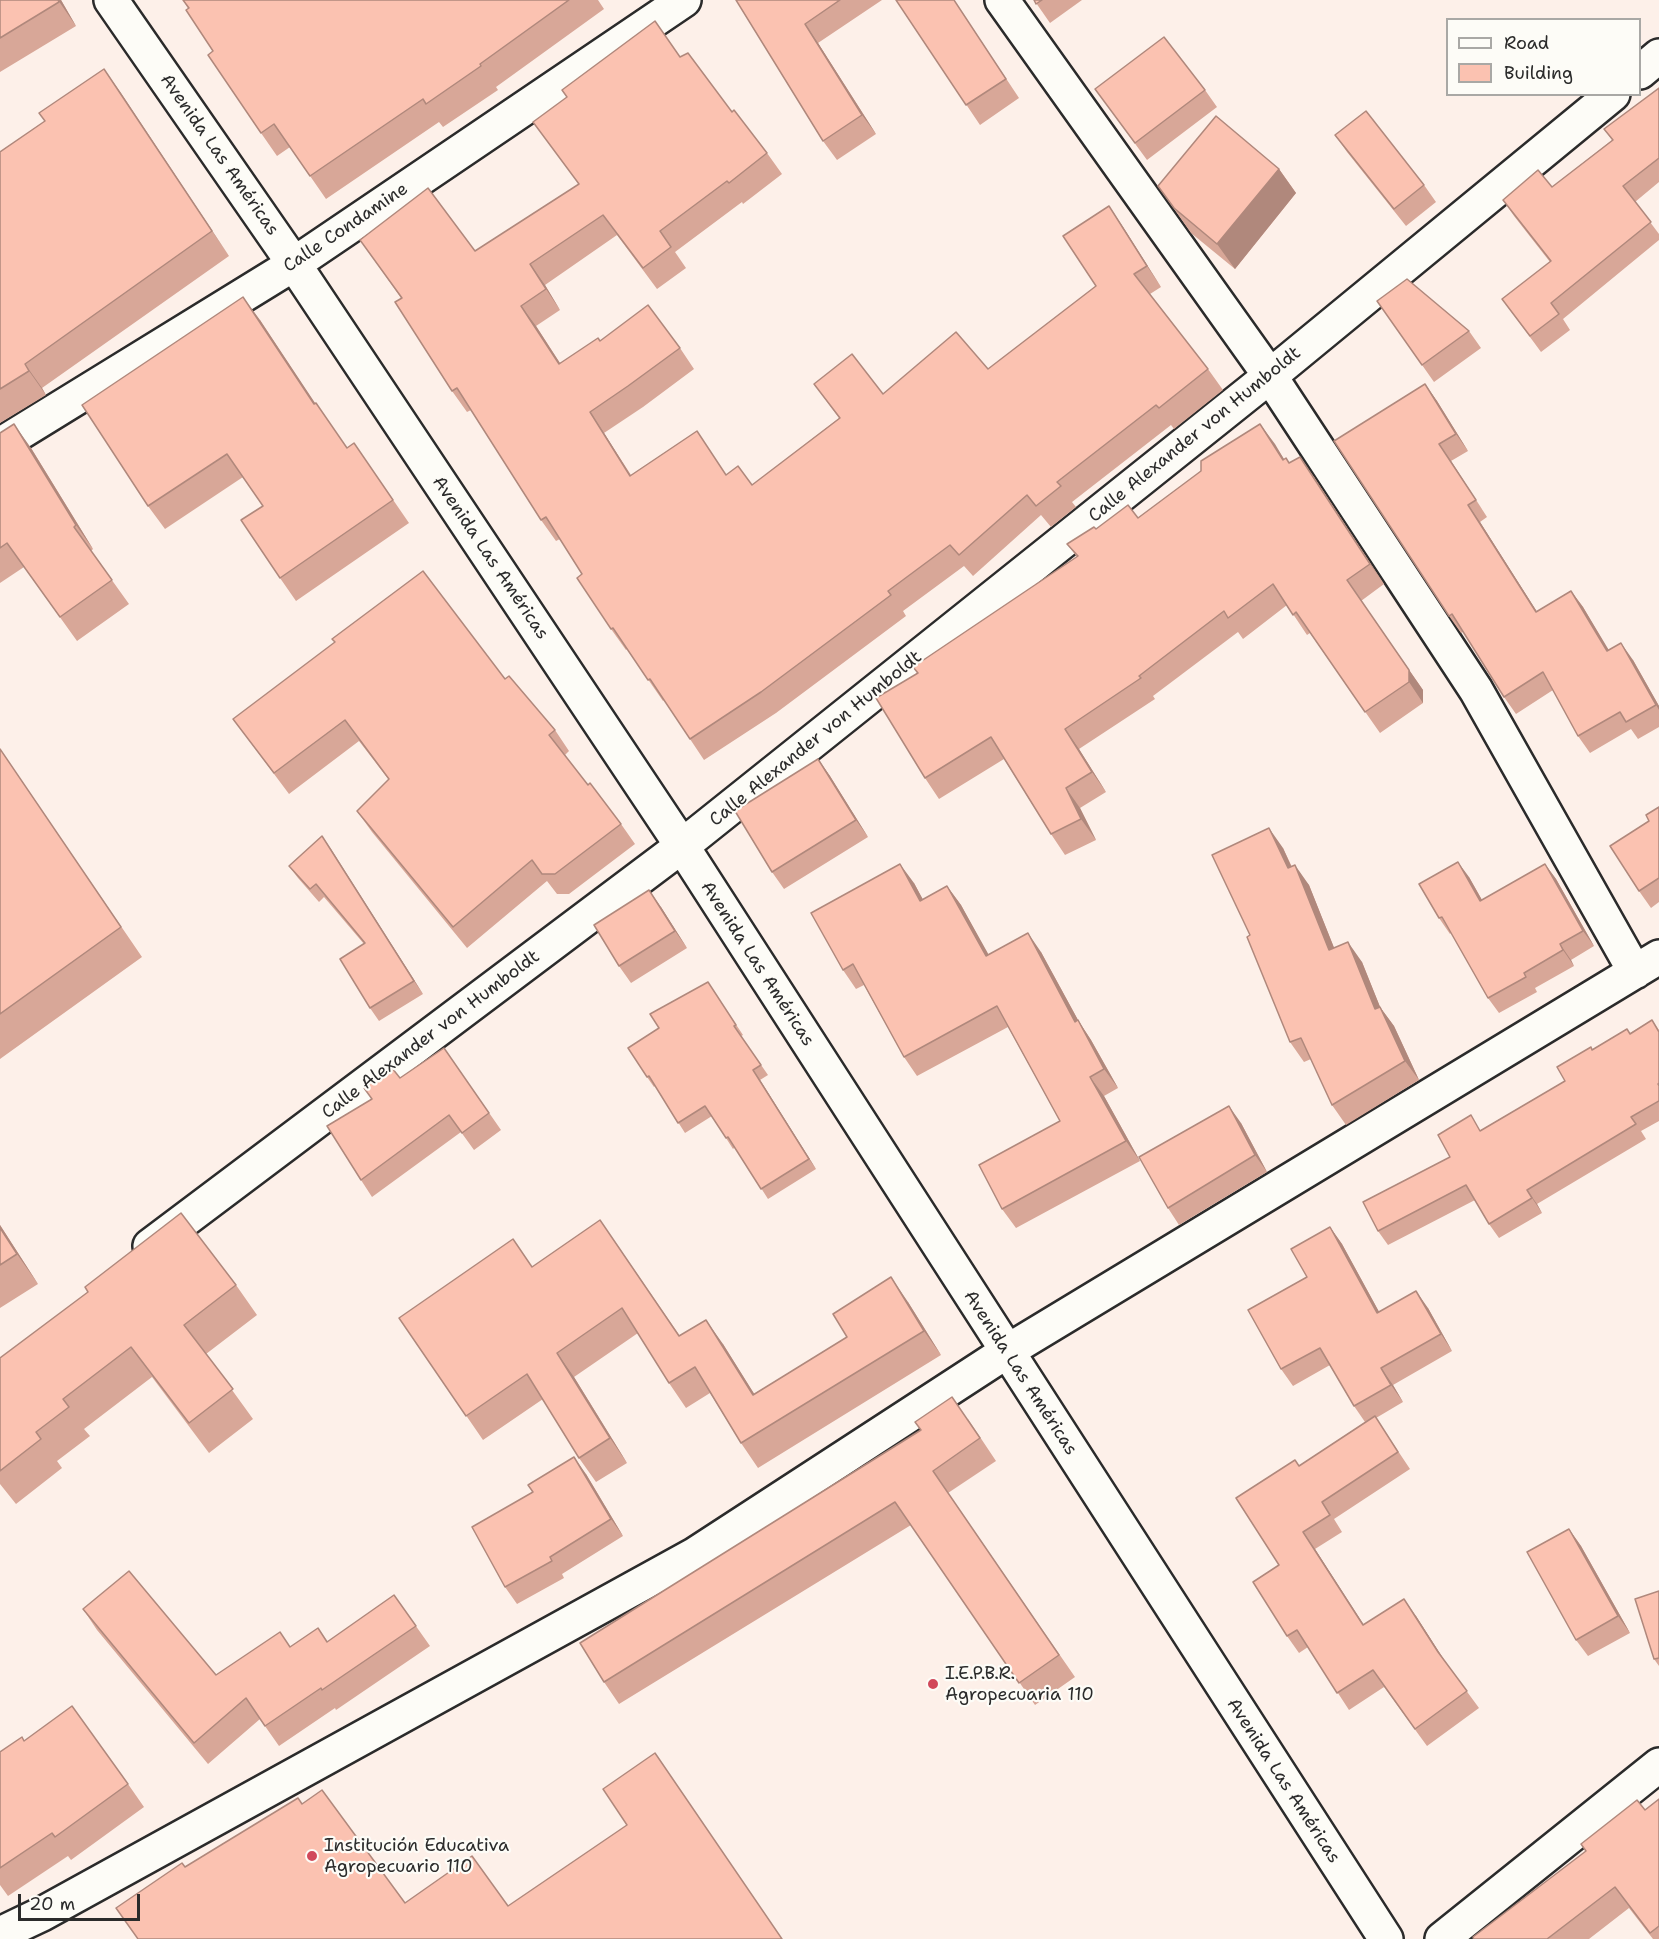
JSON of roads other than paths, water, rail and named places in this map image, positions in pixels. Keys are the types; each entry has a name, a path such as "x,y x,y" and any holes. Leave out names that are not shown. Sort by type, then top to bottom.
{"street":[{"name":"Avenida Las Américas","path":"111,0 294,264 682,846 1386,1939"},
{"name":"Calle Condamine","path":"0,445 294,264 684,0"},
{"path":"0,1934 53,1909 694,1555 1006,1352 1647,965 1476,690 1270,376 1002,0"},
{"path":"1641,71 1659,56"},
{"name":"Calle Alexander von Humboldt","path":"123,1266 682,846 1270,376 1610,96"},
{"path":"1443,1939 1659,1765"}],"place":[{"name":"I.E.P.B.R. Agropecuaria 110","path":"933,1684"},
{"name":"Institución Educativa Agropecuario 110","path":"312,1856"}]}
